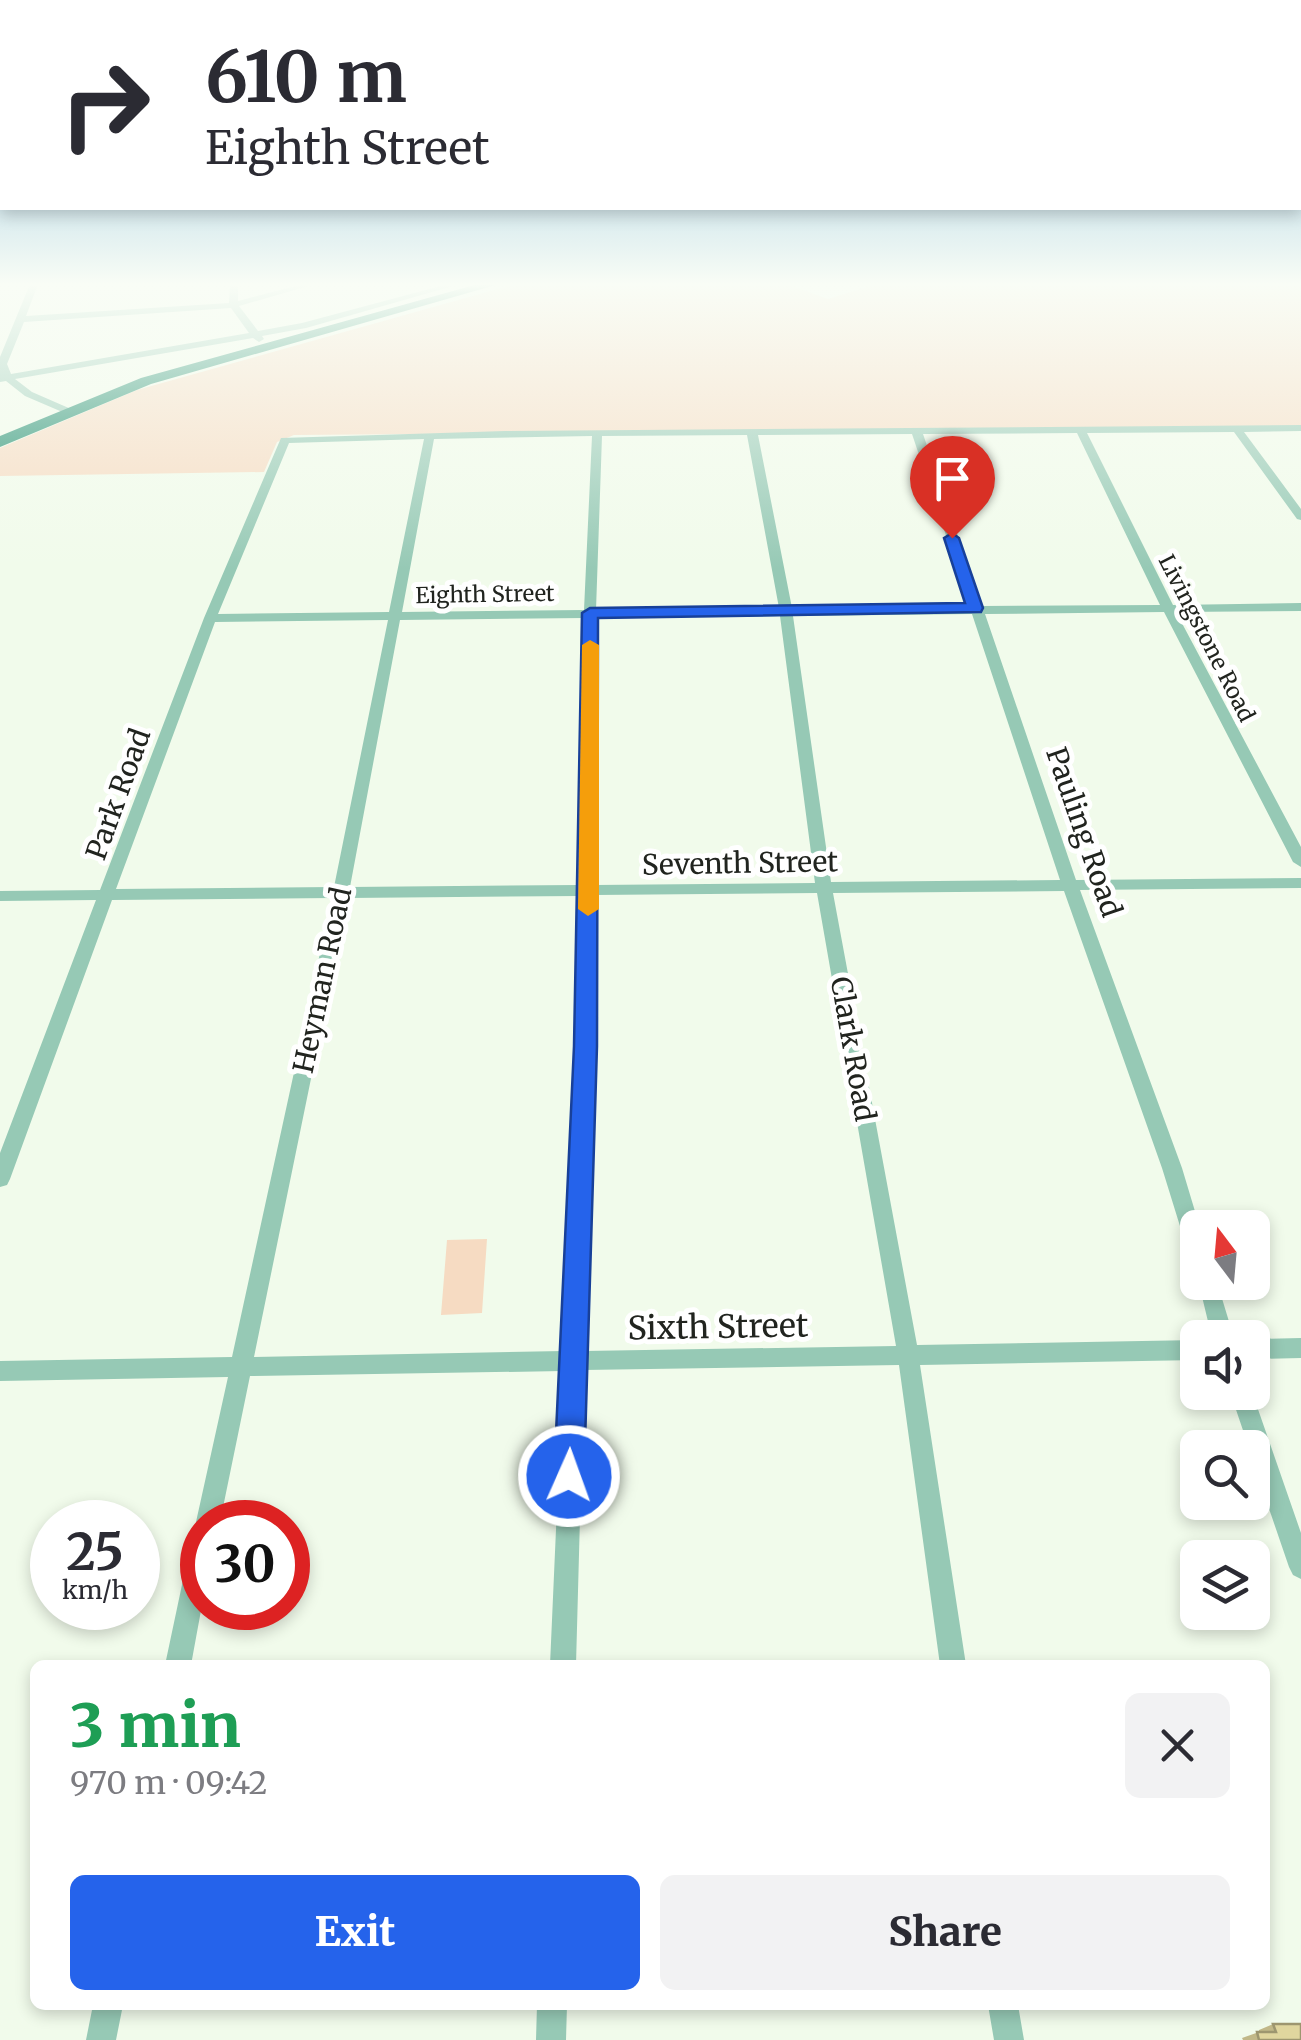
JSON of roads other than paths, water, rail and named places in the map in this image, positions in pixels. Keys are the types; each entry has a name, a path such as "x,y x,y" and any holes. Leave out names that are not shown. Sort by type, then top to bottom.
{"highway":[{"path":"0,442 67,411 152,379"}],"street":[{"path":"5,379 67,411"},
{"path":"430,436 1301,428"},
{"path":"1238,429 1301,517"},
{"name":"Livingstone Road","path":"1081,431 1301,862"},
{"name":"Pauling Road","path":"917,432 1185,1210"},
{"name":"Clark Road","path":"752,433 786,612 824,887 908,1356 952,1660"},
{"path":"563,1660 588,890 590,613 597,434"},
{"name":"Park Road","path":"0,1178 210,618 280,445 296,437 430,436"},
{"name":"Heyman Road","path":"213,1500 341,893 430,436"},
{"name":"Eighth Street","path":"210,618 1301,607"},
{"name":"Seventh Street","path":"0,896 1301,883"},
{"path":"1270,1349 1301,1348"},
{"name":"Sixth Street","path":"0,1371 1180,1350"},
{"path":"1247,1410 1301,1567"},
{"path":"179,1660 185,1630"},
{"path":"101,2040 107,2010"},
{"path":"551,2040 552,2010"},
{"path":"1005,2010 1008,2040"}]}
